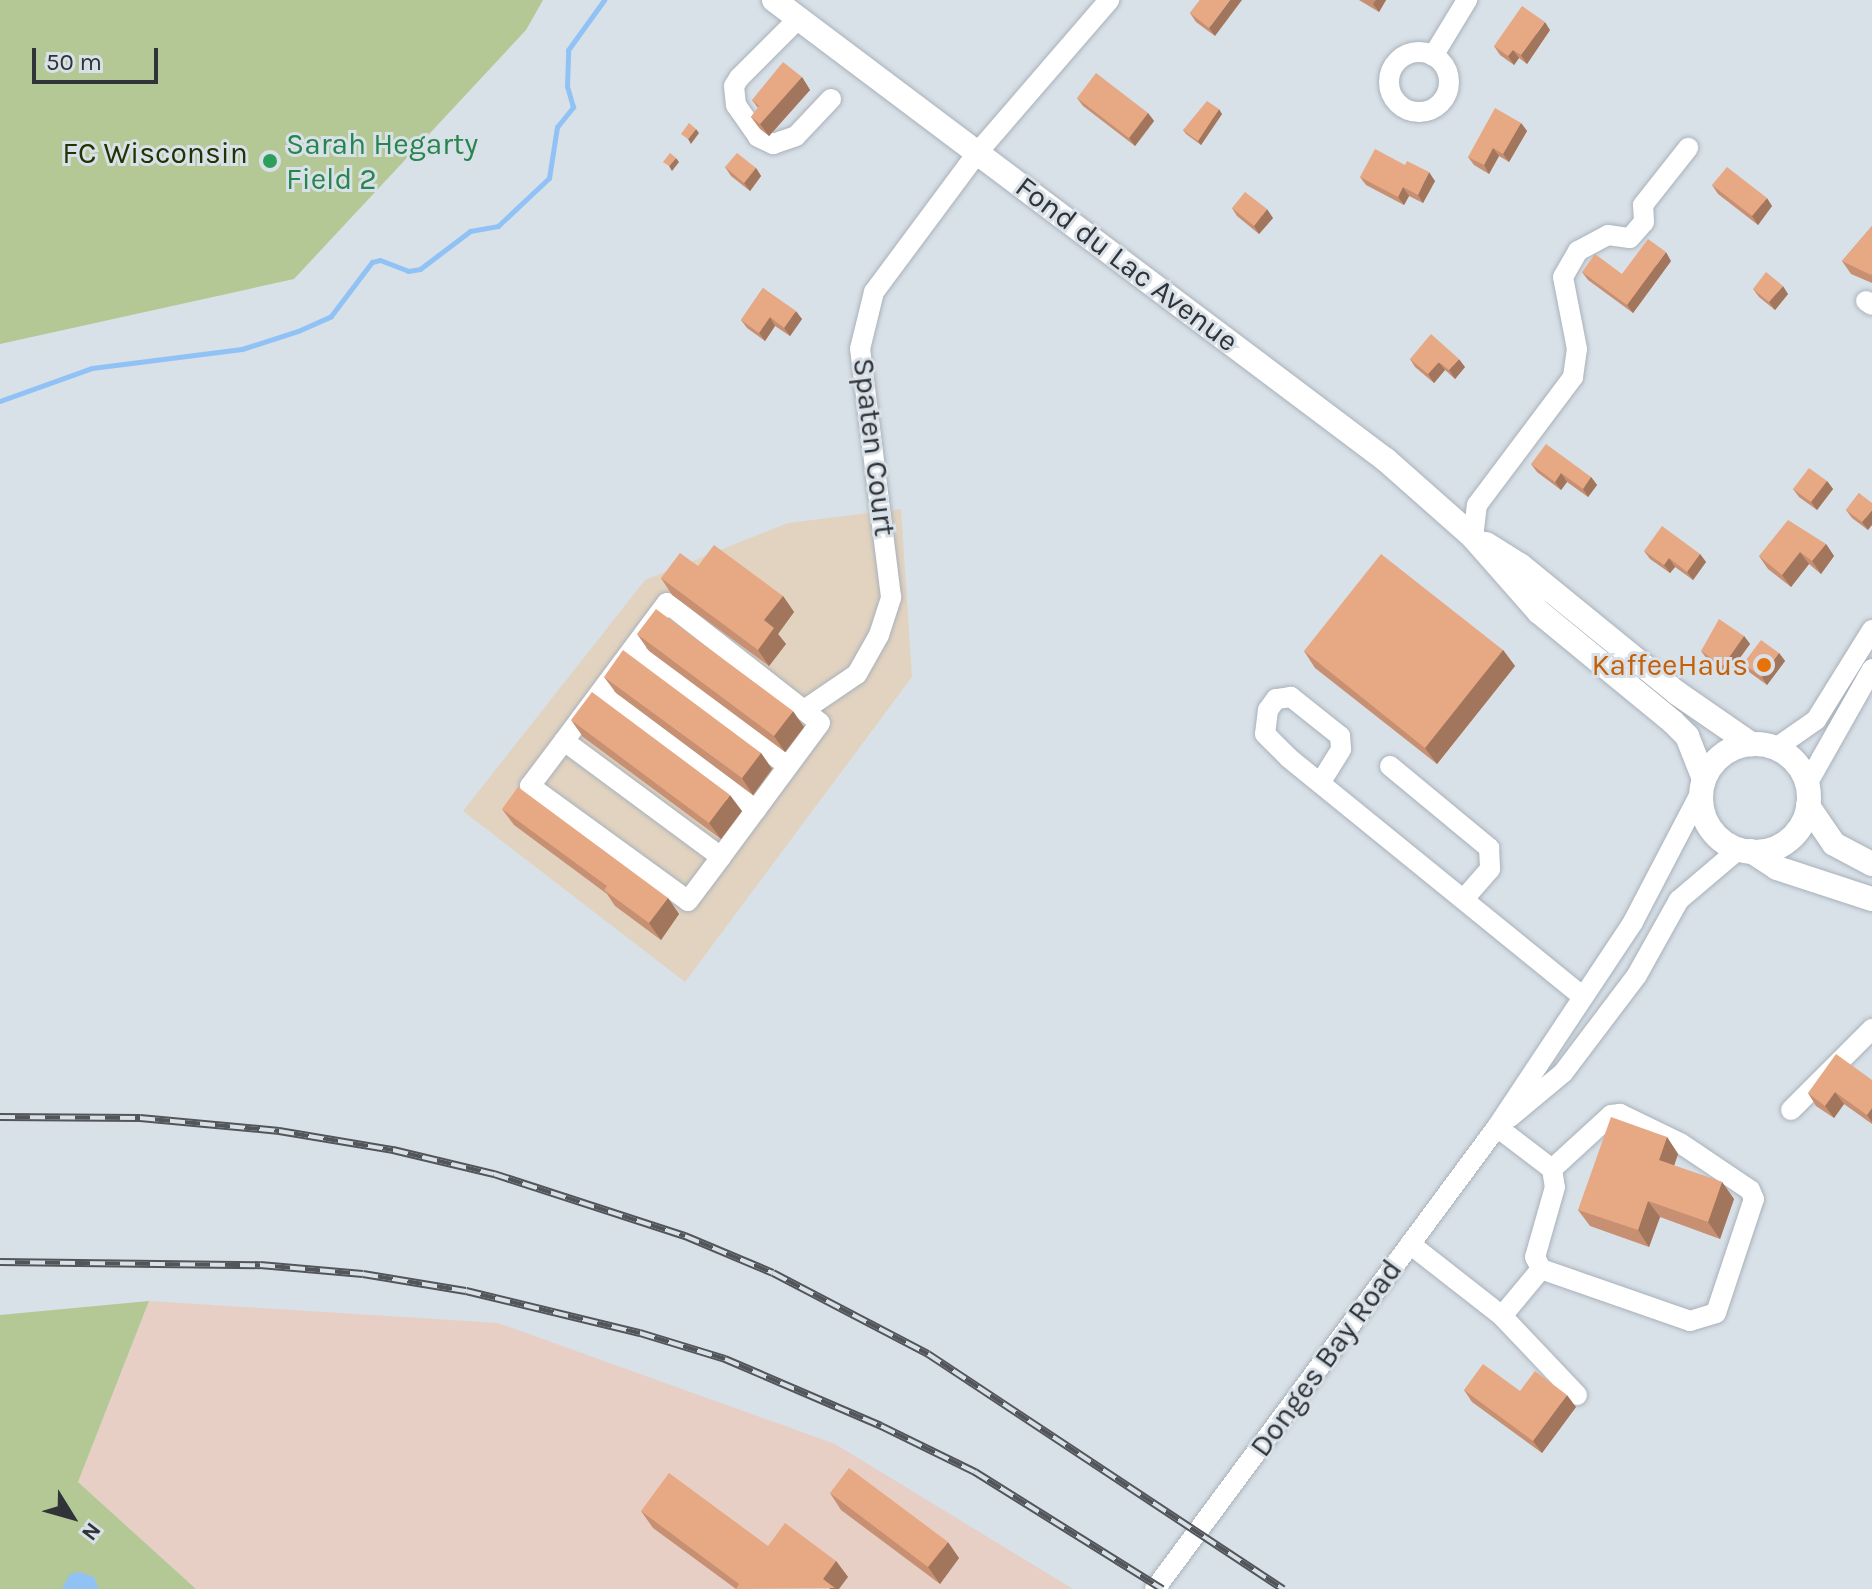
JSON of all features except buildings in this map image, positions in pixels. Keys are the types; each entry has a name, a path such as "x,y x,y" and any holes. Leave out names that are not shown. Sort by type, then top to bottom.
{"main road":[{"name":"Fond du Lac Avenue","path":"774,0 1296,390 1473,537 1520,565 1666,684 1751,744"},
{"name":"Fond du Lac Avenue","path":"1473,537 1539,612 1687,736 1702,786"},
{"path":"1872,864 1834,844 1807,795 1796,763 1776,748 1751,744 1727,751 1702,786 1710,827 1777,868 1872,899"},
{"path":"1745,850 1783,843 1800,827 1807,795"}],"street":[{"path":"1433,56 1467,0"},
{"name":"Spaten Court","path":"807,708 857,674 887,616 892,582 860,349 863,327 883,276 978,152 1100,3"},
{"path":"799,18 739,78 734,86 736,105 758,137 773,144 796,136 831,99"},
{"path":"1473,537 1477,505 1573,377 1577,349 1563,277 1578,251 1608,235 1630,238 1644,222 1643,205 1688,148"},
{"path":"667,603 807,708 820,723 688,901 530,786 632,650 667,603"},
{"path":"1776,748 1816,720 1872,630"},
{"path":"632,650 788,766"},
{"path":"1807,795 1872,669"},
{"path":"600,693 756,810"},
{"path":"564,741 721,857"},
{"path":"1390,766 1489,848 1490,869 1465,898"},
{"path":"1322,780 1583,997"},
{"name":"Donges Bay Road","path":"1155,1589 1497,1127 1633,922 1702,786"},
{"name":"Donges Bay Road","path":"1497,1127 1563,1073 1637,975 1679,900 1745,850"},
{"path":"1791,1110 1872,1029"},
{"path":"1497,1127 1552,1169 1555,1187 1535,1257 1541,1269 1552,1278 1697,1319 1716,1313 1754,1199 1750,1190 1680,1143 1620,1114 1611,1115 1552,1169"},
{"path":"1410,1244 1502,1316 1577,1395"},
{"path":"1502,1316 1541,1269"}],"shaded area":[{"path":"901,509 912,677 685,982 463,811 645,580 788,523"},
{"path":"149,1301 498,1323 835,1444 1073,1589 196,1589 78,1482"}],"green space":[{"name":"FC Wisconsin","path":"0,0 543,0 526,30 294,279 0,344"},
{"path":"149,1301 78,1482 196,1589 0,1589 0,1315"}],"water":[{"path":"79,1572 94,1577 99,1589 62,1589 70,1574"}],"waterway":[{"path":"0,401 92,368 242,349 298,331 331,316 372,262 380,260 408,271 420,269 470,231 498,226 549,178 557,127 573,107 567,86 568,50 604,0"}],"railway":[{"path":"0,1117 140,1118 279,1131 393,1150 494,1174 685,1236 773,1273 928,1354 1283,1589"},
{"path":"0,1262 260,1265 363,1274 466,1291 640,1333 725,1359 881,1426 975,1472 1162,1589"}],"place":[{"name":"Sarah Hegarty Field 2","path":"270,161"},
{"name":"KaffeeHaus","path":"1764,665"}]}
